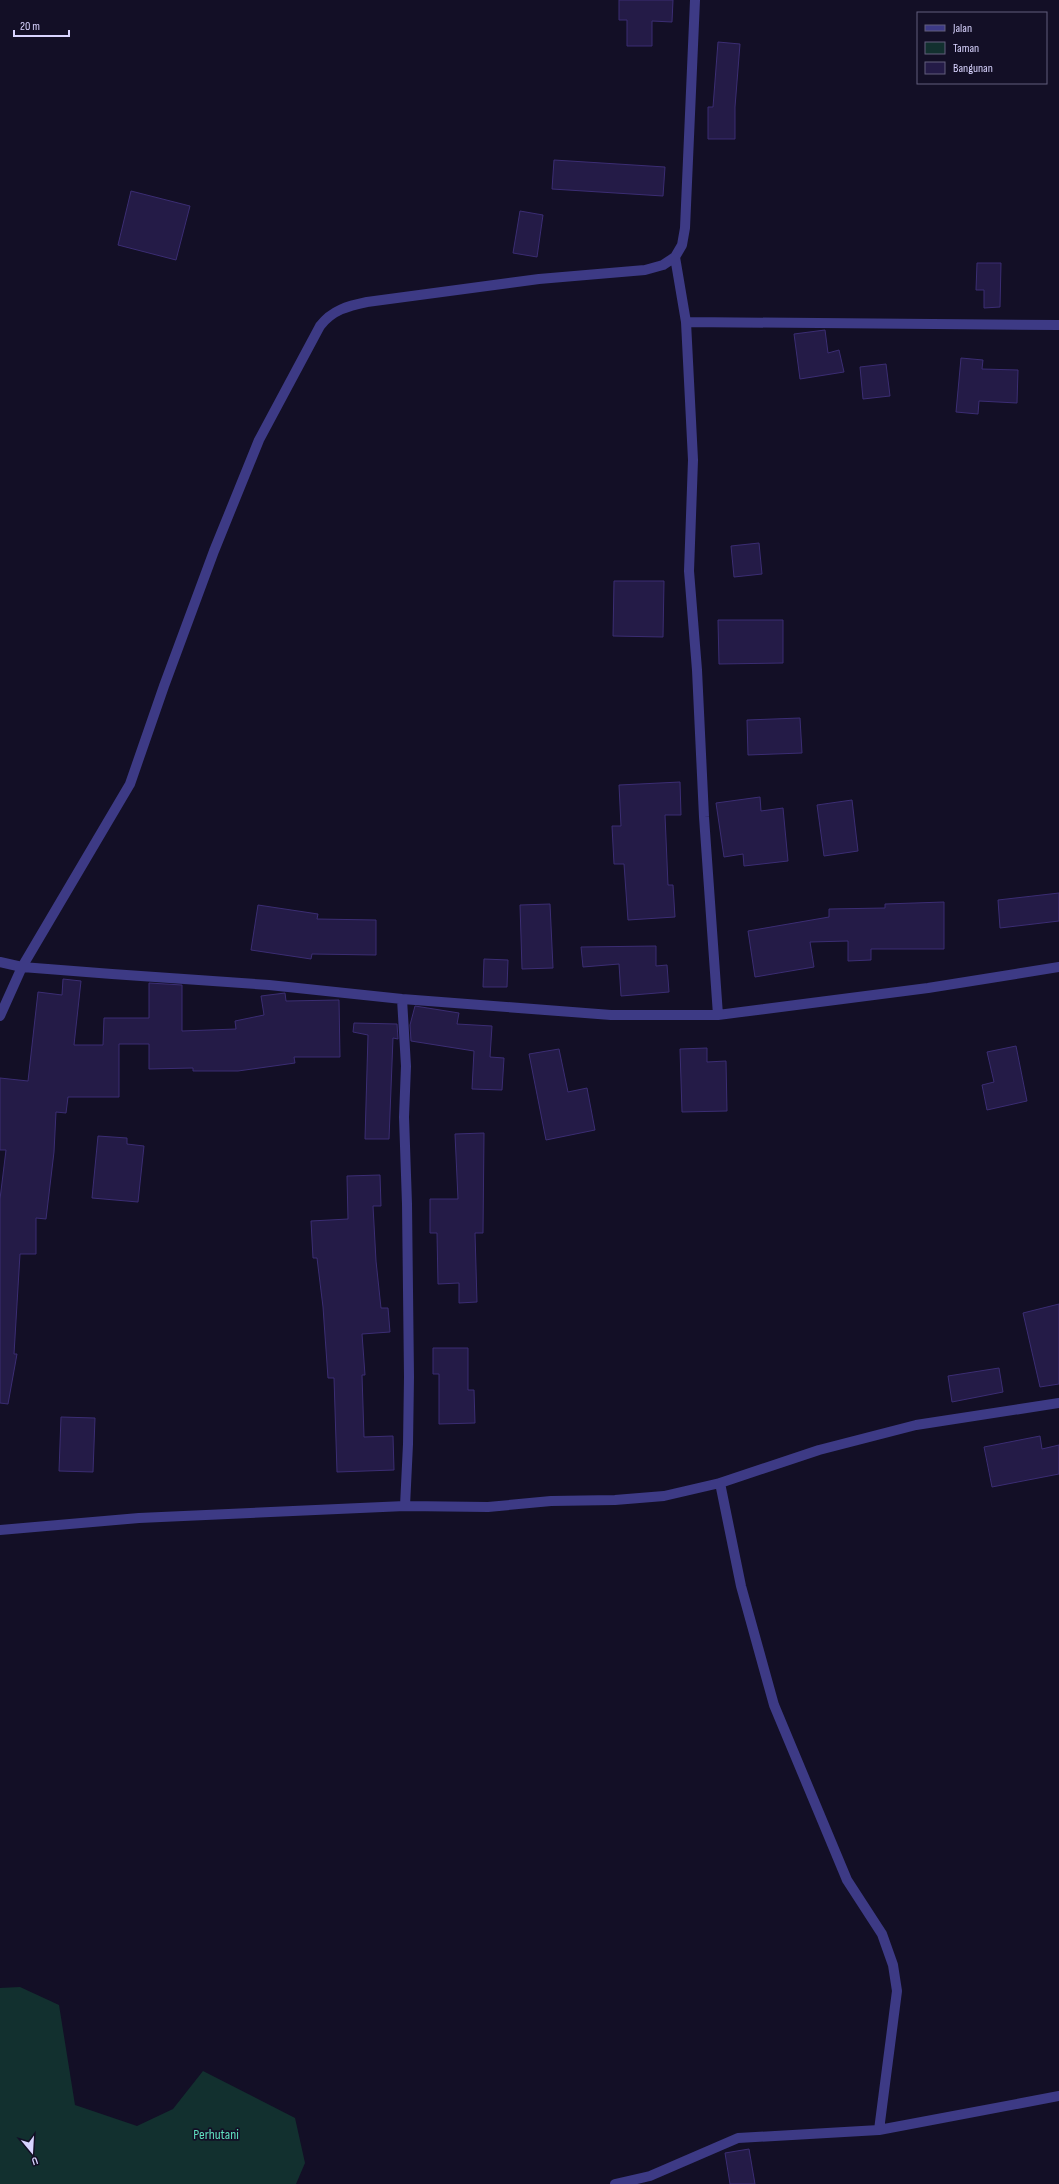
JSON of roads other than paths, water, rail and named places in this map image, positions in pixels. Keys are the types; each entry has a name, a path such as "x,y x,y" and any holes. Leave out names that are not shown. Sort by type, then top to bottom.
{"street":[{"path":"0,1016 22,967 130,784 209,565 259,440 326,317 346,307 367,302 539,279 645,270 663,265 675,257 682,245 685,228 696,0"},
{"path":"675,257 686,322 693,460 689,571 697,670 704,817 718,1015"},
{"path":"686,322 1059,325"},
{"path":"0,962 22,967 269,985 402,999 611,1015 718,1015 928,988 1059,967"},
{"path":"402,999 406,1066 404,1117 408,1204 409,1377 405,1506"},
{"path":"0,1530 138,1518 405,1506 488,1507 551,1501 615,1500 664,1496 720,1484 819,1450 916,1424 1059,1403"},
{"path":"720,1484 741,1586 774,1705 846,1880 882,1934 893,1964 897,1991 879,2130"},
{"path":"614,2184 650,2176 738,2138 879,2130 1059,2096"}],"park label":[{"name":"Perhutani","path":"216,2134"}]}
